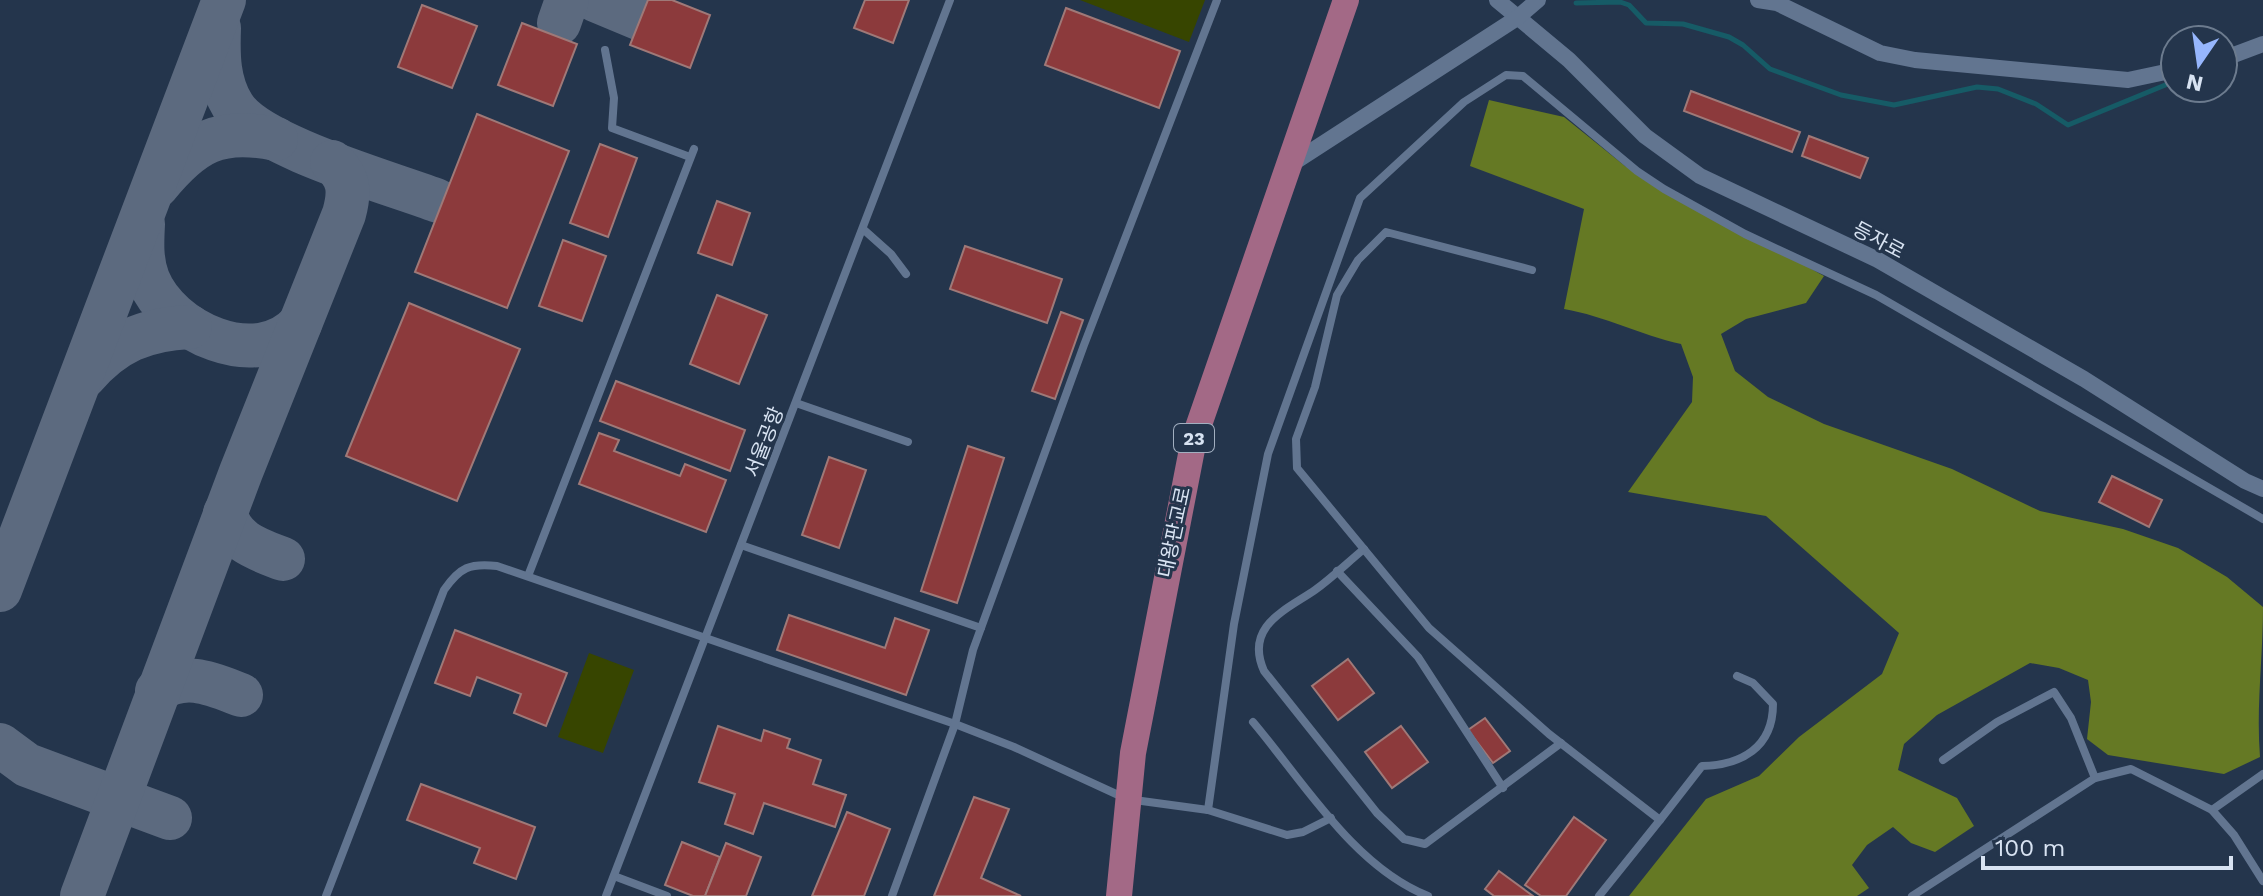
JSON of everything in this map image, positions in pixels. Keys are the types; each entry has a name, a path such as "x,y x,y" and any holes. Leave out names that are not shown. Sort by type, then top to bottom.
{"main road":[{"name":"대왕판교로","path":"1119,896 1127,799 1156,622 1194,439 1346,0"}],"street":[{"name":"등자로","path":"1497,0 1569,60 1645,136 1700,176 1878,260 2084,379 2245,481 2263,489"},
{"path":"1517,18 1522,0"},
{"path":"1287,167 1517,18 1538,0"},
{"path":"1758,0 1777,3 1880,53 1915,60 2128,80 2159,73"},
{"path":"2239,53 2263,44"}],"lane":[{"name":"서울공항","path":"606,896 950,0"},
{"path":"892,896 955,724 981,628 1084,345 1217,0"},
{"path":"528,576 692,153 612,128 614,98 605,50"},
{"path":"1208,810 1234,624 1268,454 1360,198 1464,102 1506,75 1523,76 1664,189 1745,234 1876,295 2263,519"},
{"path":"863,229 891,254 906,274"},
{"path":"1532,270 1386,232 1358,260 1337,295 1315,387 1296,439 1297,468 1429,628 1561,743 1660,820"},
{"path":"796,403 908,442"},
{"path":"741,545 981,628"},
{"path":"1364,549 1314,590 1280,610 1261,637 1258,657 1264,671 1377,813 1404,839 1425,844 1561,743"},
{"path":"326,896 444,590 457,572 473,564 497,566 528,576 955,724 1014,747 1127,799 1208,810 1287,835 1303,832 1331,818"},
{"path":"1337,571 1418,657 1503,788"},
{"path":"1599,896 1702,766 1725,765 1749,757 1764,739 1773,720 1773,704 1753,683 1737,676"},
{"path":"1943,760 1997,722 2054,692 2071,718 2095,778"},
{"path":"1253,722 1331,818 1387,875 1428,896"},
{"path":"1912,896 2095,778 2131,769 2212,810 2234,835 2263,881"},
{"path":"2212,810 2263,774"},
{"path":"614,876 667,896"}],"green space":[{"path":"1080,0 1205,0 1189,42"},
{"path":"1489,100 1564,117 1625,166 1824,276 1806,303 1746,319 1721,334 1735,371 1768,397 1824,424 1952,469 2040,511 2123,529 2178,548 2227,577 2263,607 2260,757 2224,774 2108,755 2087,739 2091,702 2088,680 2059,668 2030,663 1937,715 1904,744 1898,770 1957,798 1974,826 1935,852 1911,843 1893,827 1867,845 1852,865 1869,888 1857,896 1629,896 1706,799 1759,776 1799,737 1882,674 1899,633 1766,516 1628,492 1692,402 1693,377 1681,344 1564,309 1584,209 1470,166"},
{"path":"589,653 634,670 603,753 558,737"}],"building":[{"path":"648,0 672,0 710,15 690,68 630,45"},
{"path":"865,0 909,0 893,43 854,28"},
{"path":"422,5 477,26 452,88 398,67"},
{"path":"1066,8 1180,51 1159,108 1045,65"},
{"path":"522,23 577,44 553,106 498,85"},
{"path":"1691,91 1800,132 1792,152 1684,111"},
{"path":"477,114 569,151 507,308 415,272"},
{"path":"1809,136 1868,158 1860,178 1802,156"},
{"path":"600,144 637,158 608,237 570,223"},
{"path":"717,201 750,213 732,265 698,253"},
{"path":"563,240 606,256 582,321 539,306"},
{"path":"965,246 1062,279 1047,323 950,289"},
{"path":"717,295 767,315 739,384 690,364"},
{"path":"409,303 520,349 457,501 346,456"},
{"path":"1061,312 1083,320 1055,399 1032,391"},
{"path":"616,381 745,430 730,471 600,421"},
{"path":"599,433 619,440 614,451 680,476 685,464 726,480 706,532 579,484"},
{"path":"968,446 1004,458 957,603 921,591"},
{"path":"829,457 866,470 839,548 802,535"},
{"path":"2112,476 2162,500 2149,527 2099,502"},
{"path":"789,615 885,648 895,618 929,630 906,695 777,650"},
{"path":"455,630 567,673 546,726 514,713 521,694 477,677 470,696 435,683"},
{"path":"1348,659 1374,693 1338,720 1312,686"},
{"path":"1485,718 1510,751 1493,763 1468,730"},
{"path":"718,726 761,741 764,730 790,739 787,748 821,760 813,784 846,795 835,827 764,803 753,834 725,824 735,794 699,782"},
{"path":"1401,726 1428,762 1392,788 1365,752"},
{"path":"421,784 535,827 516,879 474,863 480,848 407,820"},
{"path":"974,797 1009,809 981,878 1021,896 934,896"},
{"path":"847,812 890,829 864,896 812,896"},
{"path":"1574,817 1606,840 1566,896 1541,896 1525,885"},
{"path":"682,842 720,857 705,896 693,896 665,885"},
{"path":"726,843 761,857 746,896 705,896"},
{"path":"1499,871 1533,896 1494,896 1485,889"}],"waterway":[{"path":"1576,3 1620,2 1629,5 1646,23 1683,24 1729,37 1770,69 1841,95 1894,105 1977,87 1998,89 2036,104 2068,125 2159,88"}],"taxiway":[{"path":"0,590 224,0"},
{"path":"559,23 567,0"},
{"path":"595,0 655,25"},
{"path":"219,28 219,58 224,87 233,106 247,121 296,149 327,162 438,201"},
{"path":"157,186 183,158 209,142 238,135 276,139"},
{"path":"82,896 241,472 344,214 347,186 332,162"},
{"path":"143,224 143,258 148,279 159,298 194,329 239,345 261,345 282,338 300,324"},
{"path":"84,377 107,355 131,340 145,334 190,327"},
{"path":"225,513 240,538 255,548 283,559"},
{"path":"157,691 178,682 199,681 241,695"},
{"path":"0,745 27,765 170,818"}]}
